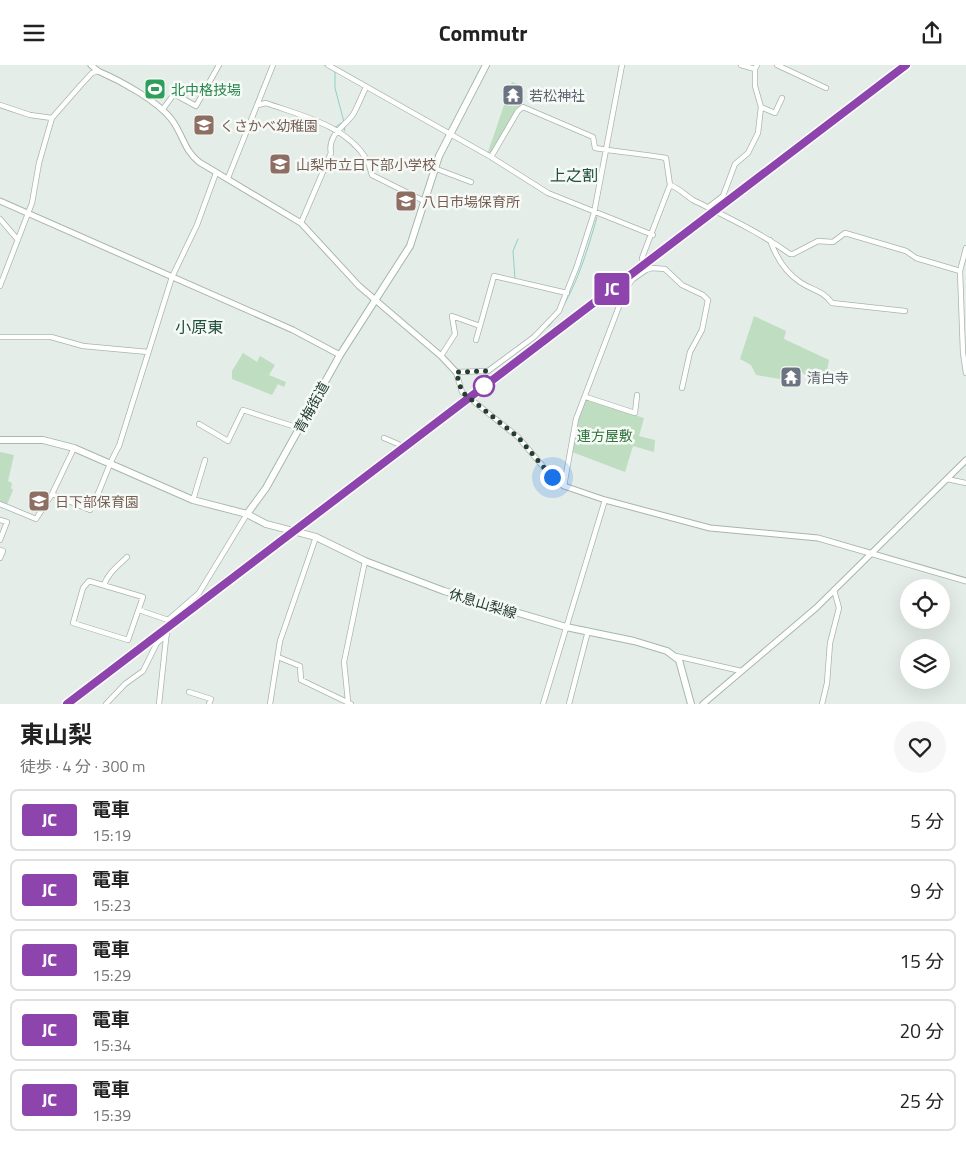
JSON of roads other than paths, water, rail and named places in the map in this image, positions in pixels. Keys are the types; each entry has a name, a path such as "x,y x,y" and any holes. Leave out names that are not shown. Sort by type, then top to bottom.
{"main road":[{"name":"青梅街道","path":"247,514 266,488 340,355 410,246 434,168 486,65"},
{"path":"0,440 43,440 74,448 193,499 247,514"},
{"name":"休息山梨線","path":"247,514 266,524 316,537 365,561 444,591 566,627 639,642 676,656"},
{"path":"676,656 682,665 691,704"}],"street":[{"path":"91,65 163,109 174,122 186,150 216,173 228,178 301,223 359,286 441,356 456,372 462,392 518,437 552,477 564,486 605,500 710,529 818,538 872,552 966,581"},
{"path":"163,109 174,94 196,106 219,65"},
{"path":"228,178 273,65"},
{"path":"328,65 491,157 548,193 653,235"},
{"path":"456,372 488,371 534,337 554,317 567,293 594,213 608,150 622,65"},
{"path":"710,206 724,196 735,164 751,148 758,133 761,107 755,86 756,67 741,65"},
{"path":"777,65 826,88"},
{"path":"0,286 28,214 39,163 52,118 92,73 98,71"},
{"path":"301,223 331,153 330,147 335,130 353,115 366,87"},
{"path":"761,107 775,113 782,98"},
{"path":"258,105 266,103 335,130 351,142 366,159 372,175 424,201"},
{"path":"0,105 30,115 52,118"},
{"path":"491,157 518,111 523,107 593,137 595,148 666,158 670,185 653,235 642,258 646,270"},
{"path":"434,168 471,182"},
{"path":"52,494 90,510 98,497 109,464 119,446 172,277 197,225 216,173"},
{"path":"670,185 770,239 790,254 794,254 818,241 833,242 844,233 906,251 916,258 960,271"},
{"path":"0,201 293,330 340,355"},
{"path":"0,219 18,240"},
{"path":"770,239 780,262 799,282 824,293 832,303 905,311"},
{"path":"966,248 960,271 964,327 962,353 966,373"},
{"path":"564,486 572,435 626,288 633,279 652,268 665,269 682,285 702,295 708,301 702,330 690,352 682,388"},
{"path":"476,340 494,276 567,293"},
{"path":"441,356 455,333 452,316 480,326"},
{"path":"0,337 51,337 83,346 148,352"},
{"path":"586,397 635,413 637,395"},
{"path":"199,424 228,441 243,410 299,428"},
{"path":"384,438 398,444"},
{"path":"0,504 36,519 52,494 74,448"},
{"path":"193,499 205,460"},
{"path":"703,704 834,590 966,460"},
{"path":"947,479 966,483"},
{"path":"543,704 605,500"},
{"path":"159,704 168,620 199,593 247,514"},
{"path":"0,520 6,522 0,539"},
{"path":"270,704 280,641 316,537"},
{"path":"0,550 3,551 0,558"},
{"path":"104,585 107,577 119,562 127,557"},
{"path":"349,703 344,662 365,561"},
{"path":"89,581 104,585 143,597 128,640 73,623 83,588 89,581"},
{"path":"822,704 827,683 830,643 839,608 834,590"},
{"path":"139,610 168,620"},
{"path":"569,704 588,631"},
{"path":"106,704 125,684 143,671 157,643 167,635"},
{"path":"676,656 741,671"},
{"path":"278,657 300,666 301,680 349,703"},
{"path":"189,692 211,699 209,704"}],"waterway":[{"path":"324,65 335,72 335,88 344,122"},
{"path":"211,84 215,77"},
{"path":"334,128 343,122"},
{"path":"344,126 345,131"},
{"path":"548,327 557,316 572,290 584,260 597,217"},
{"path":"515,279 513,251 518,239"},
{"path":"498,279 511,282"}],"railway":[{"path":"67,704 906,65"}],"train":[{"name":"JC","path":"67,704 906,65"}],"place":[{"name":"北中格技場","path":"155,89"},
{"name":"若松神社","path":"513,95"},
{"name":"くさかべ幼稚園","path":"204,125"},
{"name":"山梨市立日下部小学校","path":"280,164"},
{"name":"八日市場保育所","path":"406,201"},
{"name":"清白寺","path":"791,377"},
{"name":"日下部保育園","path":"39,501"}],"district":[{"name":"上之割","path":"574,175"},
{"name":"小原東","path":"199,327"}],"park label":[{"name":"連方屋敷","path":"605,435"}]}
